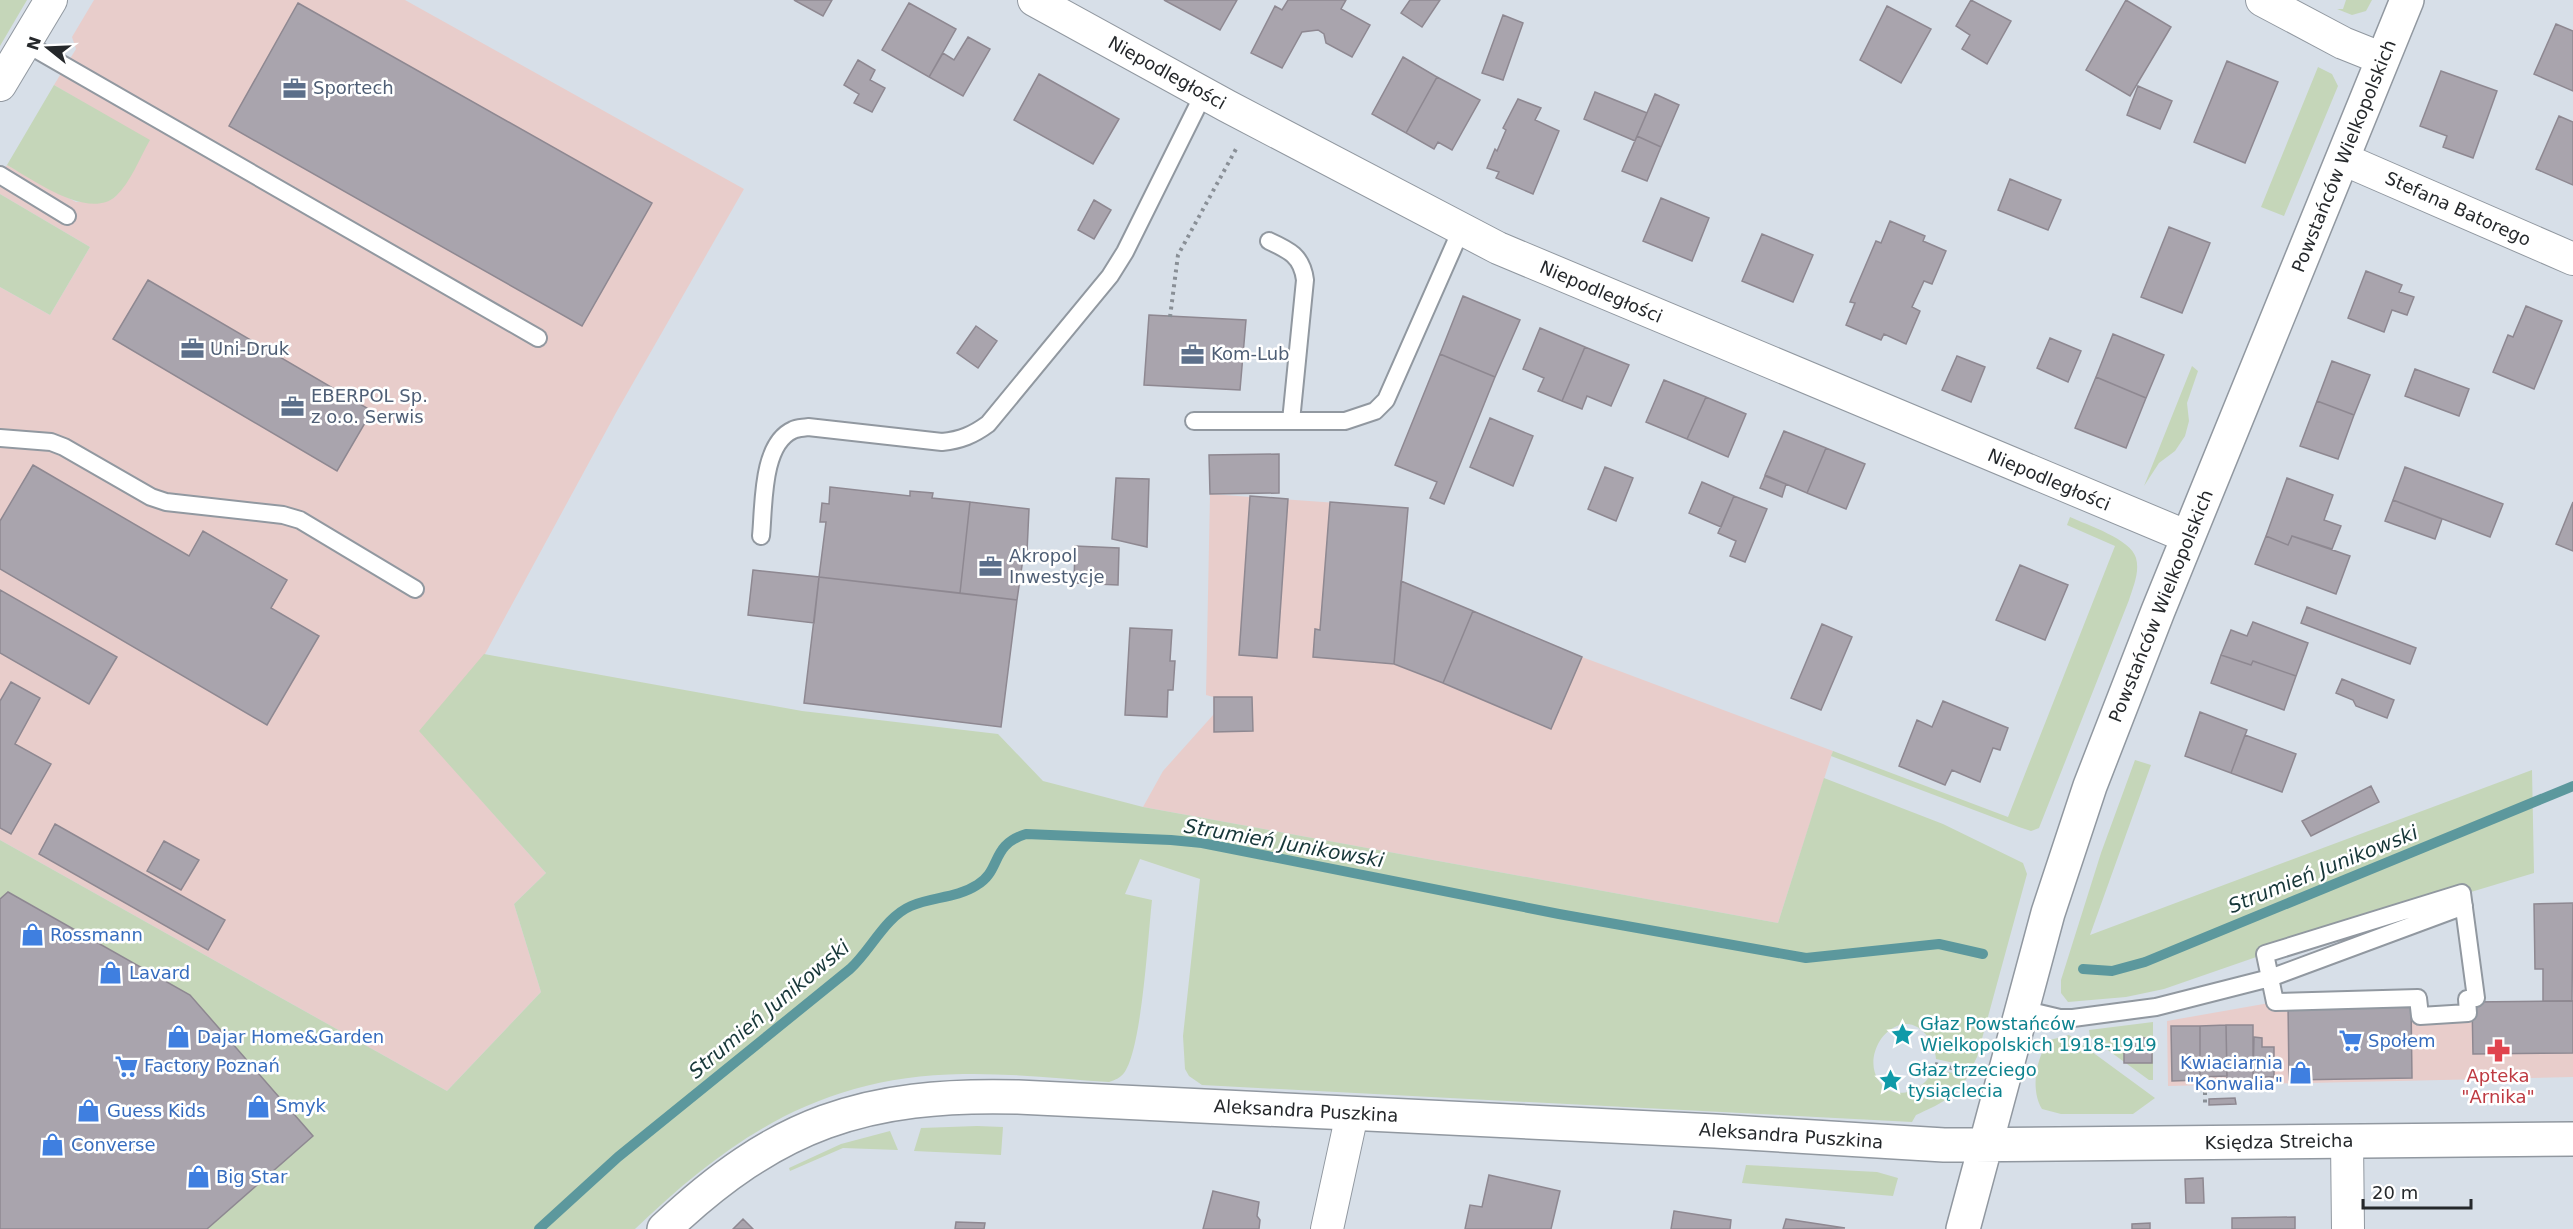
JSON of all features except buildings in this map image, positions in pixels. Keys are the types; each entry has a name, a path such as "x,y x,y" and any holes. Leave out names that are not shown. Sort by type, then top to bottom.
{"street":[{"path":"0,85 51,0"},
{"name":"Niepodległości","path":"1035,0 1461,230 1580,284 2188,537"},
{"path":"2262,0 2343,44 2383,59"},
{"name":"Powstańców Wielkopolskich","path":"1963,1229 1984,1145 2065,858 2090,786 2188,537 2407,0"},
{"name":"Stefana Batorego","path":"2343,159 2573,259"},
{"name":"Aleksandra Puszkina","path":"664,1229 744,1162 785,1138 826,1120 899,1102 950,1096 1018,1097 1715,1131 1944,1145 1984,1145"},
{"path":"1327,1229 1352,1114"},
{"name":"Księdza Streicha","path":"1984,1145 2573,1139"},
{"path":"2347,1141 2348,1229"}],"lane":[{"path":"26,43 538,338"},
{"path":"761,536 768,468 772,453 782,439 794,430 808,427 942,442 974,435 988,424 1110,276 1125,252 1204,93"},
{"path":"0,175 67,216"},
{"path":"1194,421 1353,419 1375,411 1386,400 1461,230"},
{"path":"1269,242 1298,257 1304,268 1305,280 1291,421"},
{"path":"0,438 51,442 64,447 151,497 166,502 284,515 300,520 415,589"},
{"path":"2462,893 2476,998 2467,999 2468,1013 2420,1016 2418,998 2275,1002 2270,978 2265,954 2462,893"},
{"path":"2022,1009 2060,1018 2156,1007 2270,978 2464,906"}],"path":[{"path":"1170,317 1178,255 1238,146"},
{"path":"1935,1064 1978,1074"},
{"path":"2205,1092 2205,1109"}],"shaded area":[{"path":"94,0 405,0 744,189 617,411 485,654 420,731 546,873 514,904 541,992 447,1091 0,840 0,287 50,315 90,247 0,194 0,176 7,165 76,202 107,201 115,197 122,188 149,141 54,85 76,49 72,37"},
{"path":"1210,494 1408,508 1402,581 1582,657 1833,751 1778,923 1143,807 1163,771 1214,714 1213,697 1206,695"},
{"path":"2418,998 2420,1016 2472,1002 2473,1054 2573,1053 2573,1077 2168,1086 2167,1021 2275,1002"}],"green space":[{"path":"0,0 27,0 0,46"},
{"path":"2346,0 2372,0 2366,11 2352,15 2337,9 2343,9"},
{"path":"2318,67 2332,74 2338,86 2284,216 2261,207"},
{"path":"54,85 150,140 126,184 116,196 105,202 91,204 76,201 45,188 7,165"},
{"path":"0,194 90,247 50,315 0,287"},
{"path":"2192,366 2198,371 2187,403 2189,421 2185,436 2175,451 2159,463 2144,486"},
{"path":"2070,517 2108,533 2126,545 2136,558 2137,569 2129,600 2039,828 2031,831 2019,827 1831,756 1833,751 2008,817 2115,546 2067,525"},
{"path":"484,654 802,711 998,734 1043,781 1143,807 1778,923 1824,778 1943,824 2023,863 2027,874 1977,1057 1972,1067 1936,1059 1929,1038 1912,1025 1897,1026 1884,1035 1879,1042 1874,1058 1875,1074 1886,1088 1893,1092 1909,1092 1917,1088 1924,1083 1934,1069 1968,1076 1952,1095 1916,1115 1912,1122 1202,1085 1189,1076 1185,1069 1183,1036 1200,879 1140,859 1125,894 1152,900 1140,1017 1130,1060 1124,1073 1109,1082 1018,1075 963,1074 913,1077 866,1086 824,1099 783,1117 745,1139 671,1195 635,1229 207,1229 312,1136 190,995 9,892 0,899 0,840 447,1091 541,992 514,904 546,873 419,731"},
{"path":"2135,760 2151,765 2090,935 2532,770 2534,873 2265,954 2164,989 2126,997 2068,1002 2061,993 2061,980 2101,853"},
{"path":"2153,1022 2153,1080 2149,1080 2090,1037 2089,1030"},
{"path":"2069,1035 2155,1098 2133,1114 2061,1114 2042,1109 2036,1092 2036,1073 2041,1055 2050,1040"},
{"path":"1003,1127 1001,1155 914,1151 921,1128"},
{"path":"890,1131 898,1150 843,1148 790,1171 789,1168 841,1144"},
{"path":"1746,1165 1877,1172 1898,1178 1893,1196 1742,1183"}],"waterway":[{"name":"Strumień Junikowski","path":"2083,969 2112,971 2145,962 2573,786"},
{"name":"Strumień Junikowski","path":"539,1229 618,1157 850,969 893,918 911,906 961,892 977,885 985,879 1007,844 1026,834 1202,843 1559,914 1806,958 1939,944 1983,954"}],"place":[{"name":"Sportech","path":"295,88"},
{"name":"Uni-Druk","path":"192,349"},
{"name":"Kom-Lub","path":"1193,354"},
{"name":"EBERPOL Sp. z o.o. Serwis","path":"293,406"},
{"name":"Akropol Inwestycje","path":"991,566"},
{"name":"Rossmann","path":"32,935"},
{"name":"Lavard","path":"111,973"},
{"name":"Głaz Powstańców Wielkopolskich 1918-1919","path":"1902,1034"},
{"name":"Dajar Home&Garden","path":"179,1037"},
{"name":"Społem","path":"2350,1041"},
{"name":"Apteka \"Arnika\"","path":"2498,1050"},
{"name":"Factory Poznań","path":"126,1066"},
{"name":"Kwiaciarnia \"Konwalia\"","path":"2301,1073"},
{"name":"Głaz trzeciego tysiąclecia","path":"1890,1080"},
{"name":"Smyk","path":"258,1106"},
{"name":"Guess Kids","path":"89,1111"},
{"name":"Converse","path":"53,1145"},
{"name":"Big Star","path":"198,1177"}]}
